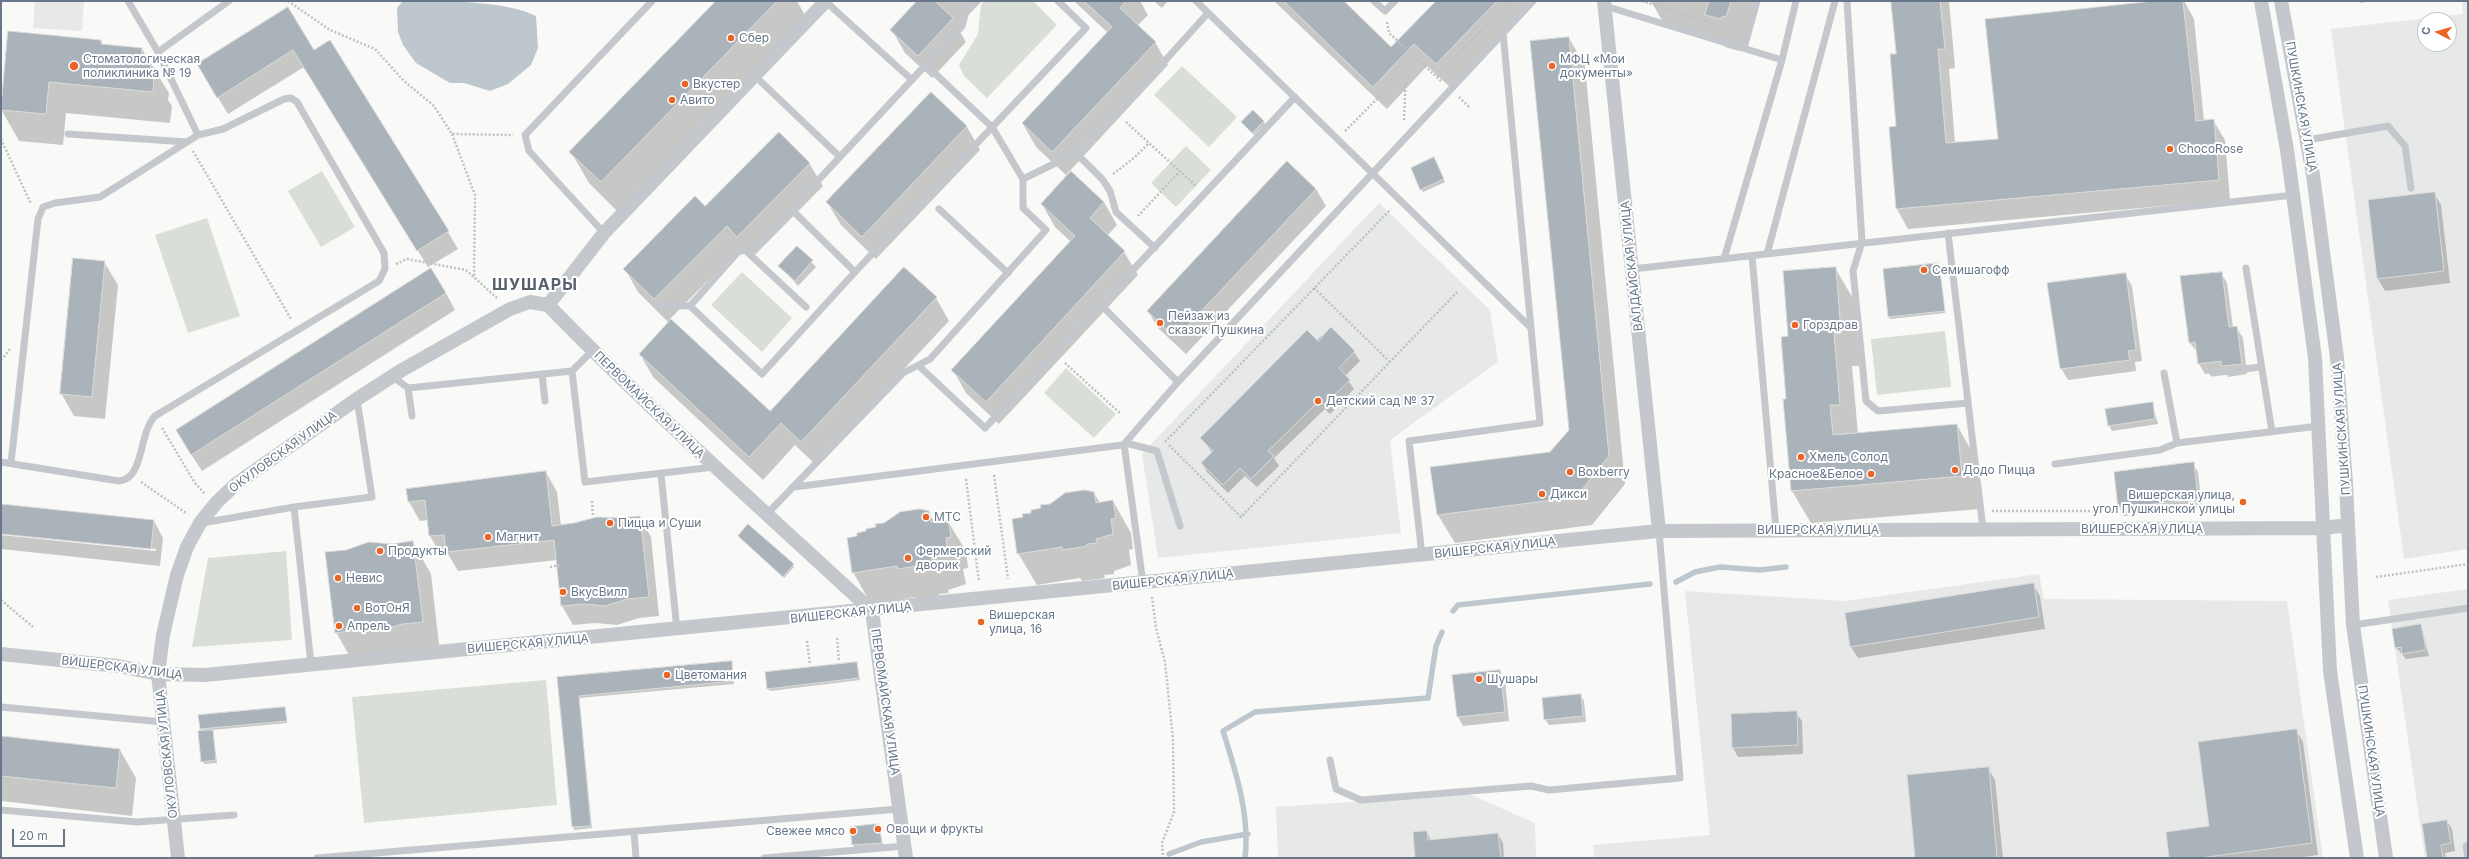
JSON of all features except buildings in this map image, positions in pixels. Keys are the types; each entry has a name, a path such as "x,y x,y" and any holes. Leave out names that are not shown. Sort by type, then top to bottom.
{"street":[{"path":"548,305 604,233 826,1"},
{"name":"ПУШКИНСКАЯ УЛИЦА","path":"2261,1 2294,195 2315,358 2330,671 2357,858"},
{"name":"ПУШКИНСКАЯ УЛИЦА","path":"2281,1 2307,140 2337,358 2353,625 2386,858"},
{"name":"ВАЛДАЙСКАЯ УЛИЦА","path":"1610,4 1632,268 1659,531"},
{"name":"ОКУЛОВСКАЯ УЛИЦА","path":"178,858 158,674 163,636 177,575 187,547 200,523 217,502 236,484 392,376 510,309 530,302 548,305"},
{"name":"ПЕРВОМАЙСКАЯ УЛИЦА","path":"548,305 592,351 714,467 872,610 905,852"},
{"name":"ВИШЕРСКАЯ УЛИЦА","path":"1,654 118,666 158,674 205,675 677,630 1659,531 2323,528 2348,525"}],"lane":[{"path":"128,1 158,52 198,135"},
{"path":"158,52 229,1"},
{"path":"604,233 529,151 525,135 652,1"},
{"path":"826,1 912,80"},
{"path":"690,306 738,252 756,247 962,26 969,1"},
{"path":"658,305 690,306 762,374 855,272 1086,28 1058,1"},
{"path":"1196,1 1530,326"},
{"path":"1374,1 1385,11 1395,1"},
{"path":"1124,444 1178,382 1374,174 1533,1"},
{"path":"1744,48 1757,1"},
{"path":"1724,259 1782,60 1796,1"},
{"path":"1767,254 1834,1"},
{"path":"1847,1 1862,242 1853,271 1866,401 1878,411 1968,403"},
{"path":"1610,4 1782,60"},
{"path":"1023,179 1076,153 1117,114 1208,13"},
{"path":"1422,555 1409,442 1540,423 1503,33"},
{"path":"766,515 904,373 930,359 1046,230 1023,208 1023,179 992,127 926,65"},
{"path":"755,76 840,157"},
{"path":"919,366 985,428 1295,97"},
{"path":"1,462 119,481 132,476 145,432 155,416 379,281 385,269 384,253 297,102 291,98 284,99 223,129 198,135 100,197 55,203 43,208 38,220 11,463"},
{"path":"2307,140 2388,126 2405,146 2411,188"},
{"path":"68,134 187,142"},
{"path":"1076,153 1103,180 1110,191 1116,212 1154,248"},
{"path":"1632,268 1752,256 1948,232 2294,195"},
{"path":"791,209 855,272"},
{"path":"939,209 1008,273"},
{"path":"1948,232 1983,529"},
{"path":"745,250 806,307"},
{"path":"1752,256 1776,530"},
{"path":"2246,268 2260,367 2272,432"},
{"path":"1101,305 1178,382"},
{"path":"392,376 408,388 572,371 592,351"},
{"path":"2214,374 2260,367"},
{"path":"572,371 585,482 714,467"},
{"path":"2164,373 2177,442"},
{"path":"542,374 545,402"},
{"path":"408,388 412,416"},
{"path":"200,523 294,507 372,497 357,399"},
{"path":"2055,464 2160,450 2177,442 2319,426"},
{"path":"1124,444 1146,583"},
{"path":"794,487 1124,444 1147,447 1157,451 1180,526"},
{"path":"661,474 677,630"},
{"path":"294,507 310,664"},
{"path":"1330,760 1336,789 1361,800 1531,786 1549,790 1680,778 1659,531"},
{"path":"2353,625 2468,608"},
{"path":"1,707 163,722"},
{"path":"316,858 358,856 899,809"},
{"path":"1,810 137,822 234,815"},
{"path":"634,832 636,858"},
{"path":"2468,845 2466,846 2468,858"},
{"path":"764,858 905,852"}],"path":[{"path":"288,1 330,30 375,49 404,81 434,106 452,134 475,195 474,278"},
{"path":"1437,77 1508,1"},
{"path":"1642,1 1724,27 1736,23 1740,18"},
{"path":"1385,11 1389,33 1470,108"},
{"path":"1338,139 1417,59"},
{"path":"1404,141 1406,70"},
{"path":"1133,128 1197,187"},
{"path":"452,134 506,135"},
{"path":"1,139 38,220"},
{"path":"187,142 297,330"},
{"path":"1112,174 1134,158 1148,143"},
{"path":"1137,217 1180,171"},
{"path":"1166,442 1395,204"},
{"path":"385,269 408,259 466,270 510,309"},
{"path":"1314,288 1390,362"},
{"path":"1159,442 1166,442 1241,517 1458,291"},
{"path":"1065,363 1122,414"},
{"path":"161,426 194,483 204,494"},
{"path":"994,475 1008,580"},
{"path":"132,476 186,513"},
{"path":"966,479 980,583"},
{"path":"592,501 593,517"},
{"path":"1984,511 2110,511"},
{"path":"526,543 528,550"},
{"path":"2376,577 2468,564"},
{"path":"550,567 560,565"},
{"path":"1146,583 1165,662 1173,740 1174,812 1162,843 1163,858"},
{"path":"1,600 33,627"},
{"path":"836,638 839,661"},
{"path":"807,641 810,665"}],"shaded area":[{"path":"35,1 84,1 82,31 33,28"},
{"path":"403,1 472,2 490,4 523,11 536,16 538,48 531,65 508,84 490,91 464,83 450,83 416,63 403,45 398,32 397,8"},
{"path":"985,1 1033,1 1057,25 987,98 964,76 959,65 978,34 981,4"},
{"path":"2462,1 2468,1 2468,549 2404,559 2331,29 2417,19 2417,52 2457,52 2457,15 2463,14"},
{"path":"1182,66 1237,117 1209,147 1154,95"},
{"path":"1186,146 1211,170 1176,207 1151,183"},
{"path":"322,171 355,227 321,247 288,191"},
{"name":"Детский сад № 37","path":"1379,203 1490,310 1498,362 1390,440 1401,533 1158,558 1142,454"},
{"path":"207,218 240,316 188,333 155,235"},
{"path":"742,272 792,318 762,352 711,305"},
{"path":"1945,331 1951,387 1877,395 1871,339"},
{"path":"1066,368 1116,414 1094,438 1044,393"},
{"path":"286,551 292,640 192,647 208,558"},
{"path":"2039,574 2044,599 2287,601 2323,858 1594,858 1593,845 1710,835 1685,591 1845,601"},
{"path":"2468,589 2468,858 2425,858 2388,600"},
{"path":"546,680 557,805 364,823 352,697"},
{"path":"1469,794 1535,823 1536,858 1278,858 1276,807"}],"waterway":[{"path":"1676,582 1695,572 1720,567 1760,570 1786,567"},
{"path":"1453,611 1458,605 1650,584"},
{"path":"1245,858 1246,826 1244,810 1233,762 1223,731 1255,712 1428,698 1436,646 1442,632"},
{"path":"1169,854 1201,842 1248,834"}],"place":[{"name":"Сбер","path":"731,38"},
{"name":"Стоматологическая поликлиника № 19","path":"74,66"},
{"name":"МФЦ «Мои документы»","path":"1552,66"},
{"name":"Вкустер","path":"685,84"},
{"name":"Авито","path":"672,100"},
{"name":"ChocoRose","path":"2170,149"},
{"name":"Семишагофф","path":"1924,270"},
{"name":"Пейзаж из сказок Пушкина","path":"1160,323"},
{"name":"Горздрав","path":"1795,325"},
{"name":"Детский сад № 37","path":"1318,401"},
{"name":"Хмель Солод","path":"1801,457"},
{"name":"Додо Пицца","path":"1955,470"},
{"name":"Boxberry","path":"1570,472"},
{"name":"Красное&Белое","path":"1871,474"},
{"name":"Дикси","path":"1542,494"},
{"name":"Вишерская улица, угол Пушкинской улицы","path":"2243,502"},
{"name":"МТС","path":"926,517"},
{"name":"Пицца и Суши","path":"610,523"},
{"name":"Магнит","path":"488,537"},
{"name":"Продукты","path":"380,551"},
{"name":"Фермерский дворик","path":"908,558"},
{"name":"Невис","path":"338,578"},
{"name":"ВкусВилл","path":"563,592"},
{"name":"ВотОнЯ","path":"357,608"},
{"name":"Вишерская улица, 16","path":"981,622"},
{"name":"Апрель","path":"339,626"},
{"name":"Цветомания","path":"667,675"},
{"name":"Шушары","path":"1479,679"},
{"name":"Овощи и фрукты","path":"878,829"},
{"name":"Свежее мясо","path":"853,831"}],"district":[{"name":"ШУШАРЫ","path":"535,285"}]}
